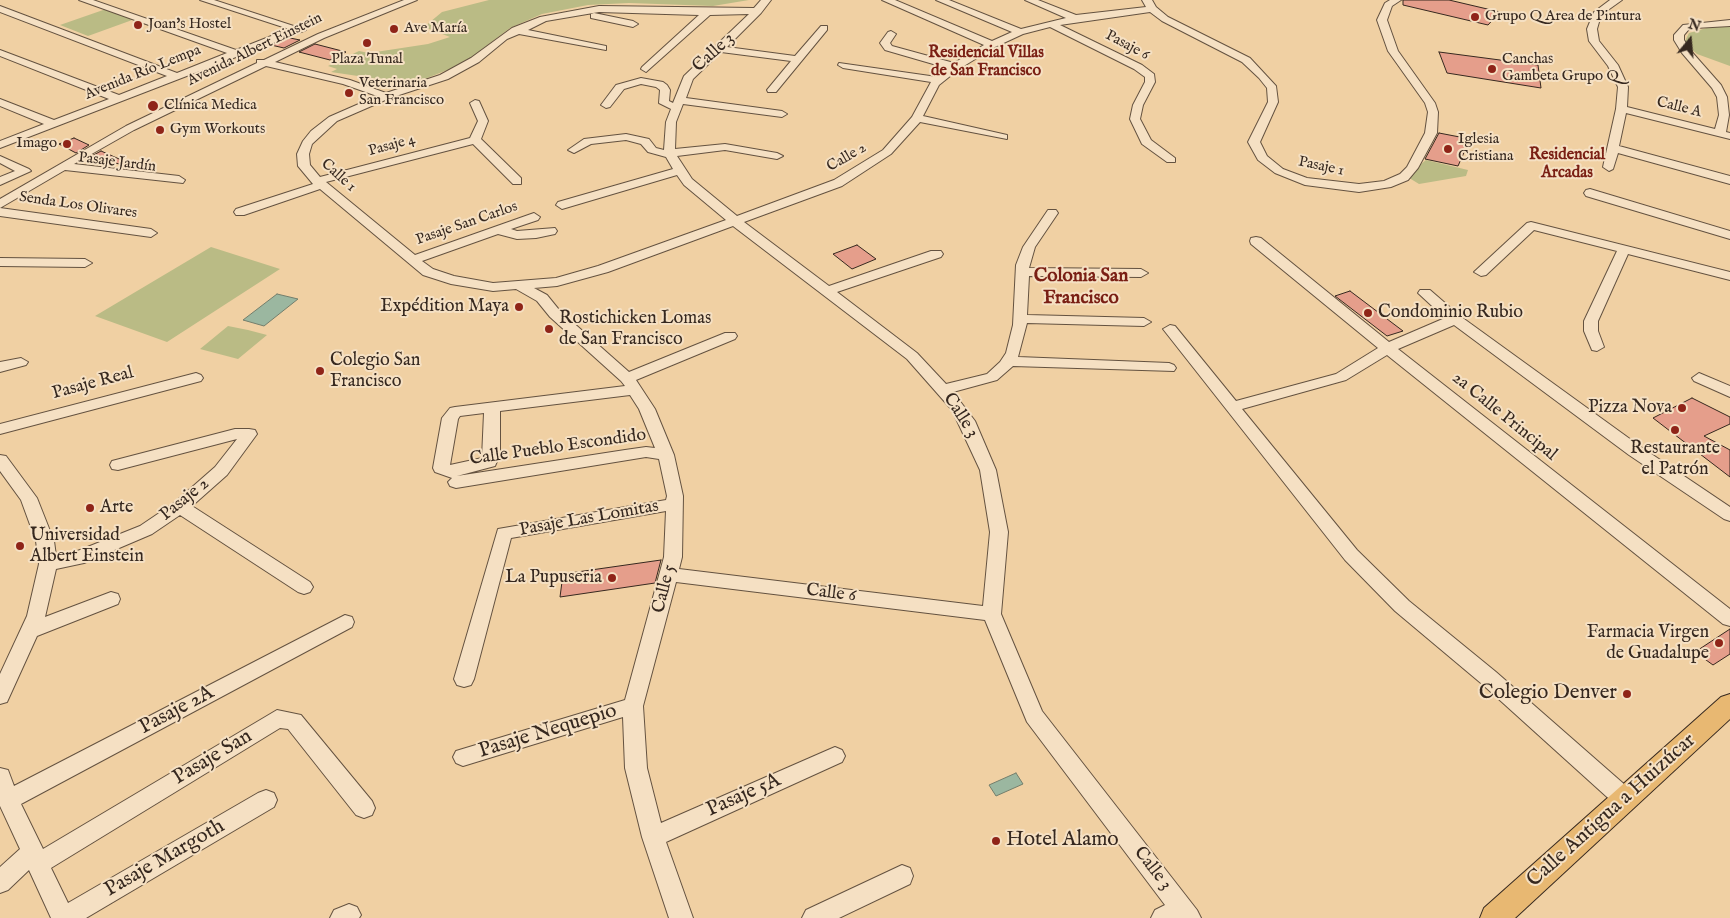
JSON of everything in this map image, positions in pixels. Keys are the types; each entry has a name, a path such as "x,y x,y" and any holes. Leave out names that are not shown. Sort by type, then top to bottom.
{"main road":[{"name":"Calle Antigua a Huizúcar","path":"1494,918 1730,704"}],"street":[{"path":"84,0 264,63 346,82 386,96"},
{"path":"205,0 322,36"},
{"name":"Avenida Albert Einstein","path":"0,204 130,128 322,36 412,0"},
{"path":"646,69 708,11 742,6 762,0"},
{"path":"758,11 766,0"},
{"path":"887,0 992,45"},
{"path":"941,0 1020,32"},
{"path":"1030,0 1075,18"},
{"name":"Pasaje 1","path":"1149,5 1184,29 1246,60 1263,76 1272,88 1273,102 1254,142 1262,158 1279,171 1305,181 1359,188 1387,184 1404,177 1412,168 1431,133 1433,112 1430,103 1394,51 1382,20 1388,5 1396,0"},
{"path":"1609,167 1621,109 1623,87 1620,76 1594,40 1592,29 1596,14 1616,0"},
{"name":"Calle 2","path":"520,286 557,282 603,269 838,183 878,160 902,138 917,118 939,80 955,67 992,45 1020,32 1051,24 1149,5"},
{"name":"Calle 1","path":"520,286 493,286 451,280 428,272 319,183 303,162 305,148 311,138 333,120 386,96 444,76 476,60 515,30 543,19 575,12 619,8 758,11"},
{"path":"0,9 176,76"},
{"path":"708,11 737,16 743,22 743,27"},
{"name":"Calle 3","path":"758,11 688,78 671,122 669,149 679,171 734,220 912,356 943,390 967,421 988,470 998,532 992,614 1034,716 1178,915"},
{"path":"575,12 633,24"},
{"path":"1725,135 1722,97 1717,86 1687,53 1679,40 1679,35 1686,27 1730,23"},
{"name":"Pasaje 6","path":"1051,24 1138,68 1150,76 1150,82 1138,105 1135,119 1146,142 1171,160"},
{"path":"772,90 824,28"},
{"name":"Avenida Río Lempa","path":"0,145 298,29"},
{"path":"515,30 603,48"},
{"path":"891,34 885,43 888,48 955,67"},
{"path":"718,49 797,59"},
{"path":"0,53 119,99"},
{"path":"843,65 939,80"},
{"path":"606,105 620,87 641,81 663,86 665,90 664,104 677,103 782,114"},
{"path":"0,102 54,124"},
{"path":"474,103 483,121 475,140 517,181"},
{"name":"Calle A","path":"1621,109 1725,135"},
{"path":"917,118 1002,137"},
{"path":"574,150 588,141 626,137 645,141 658,154 725,147 777,156"},
{"name":"Pasaje 4","path":"240,212 319,183 475,140"},
{"path":"1612,148 1730,180"},
{"path":"0,159 25,171 0,182"},
{"name":"Pasaje Jardín","path":"62,169 174,183"},
{"path":"562,205 679,171"},
{"path":"1590,193 1730,235"},
{"name":"Senda Los Olivares","path":"0,212 151,233"},
{"path":"943,390 992,378 1013,353 1020,319 1022,272 1029,247 1052,213"},
{"name":"Pasaje San Carlos","path":"412,260 534,218"},
{"path":"1481,272 1531,226 1730,276"},
{"path":"498,230 517,235 551,231"},
{"name":"2a Calle Principal","path":"1256,241 1510,447 1730,619"},
{"path":"1597,347 1591,331 1591,321 1624,250"},
{"path":"827,291 936,254"},
{"path":"0,262 85,263"},
{"path":"1022,272 1141,273"},
{"path":"542,298 557,282"},
{"name":"Calle 5","path":"520,286 542,298 555,314 631,384 647,409 666,455 675,504 673,557 670,574 633,706 636,768 653,837 681,918"},
{"path":"1425,293 1455,319 1635,450 1730,515"},
{"path":"1020,319 1144,322"},
{"path":"1232,407 1341,377 1389,348 1455,319"},
{"path":"1170,329 1350,555 1389,594 1625,799"},
{"path":"492,407 492,454 490,462 452,472 441,468 450,418 455,412 631,384 730,336"},
{"path":"1008,361 1072,362 1169,368"},
{"path":"0,367 20,362"},
{"name":"Pasaje Real","path":"0,429 196,378"},
{"path":"1699,378 1730,392"},
{"name":"Pasaje 2","path":"48,564 78,558 146,530 180,507 225,466 249,434 235,434 118,465"},
{"name":"Calle Pueblo Escondido","path":"456,482 646,452 666,455"},
{"path":"0,460 34,510 45,541 48,564 41,601 31,630 5,672 0,696"},
{"name":"Pasaje Las Lomitas","path":"464,679 504,533 675,504"},
{"path":"180,507 304,587"},
{"name":"Calle 6","path":"670,574 992,614"},
{"path":"31,630 112,599"},
{"name":"Pasaje 2A","path":"8,800 345,622"},
{"name":"Pasaje Nequepio","path":"463,757 633,706"},
{"name":"Pasaje San","path":"36,858 277,719 294,721 364,808"},
{"name":"Pasaje 5A","path":"653,837 835,756"},
{"path":"0,777 8,800 64,918"},
{"name":"Pasaje Margoth","path":"64,918 266,800"},
{"path":"0,882 36,858"},
{"path":"814,918 902,876"}],"green space":[{"path":"489,0 749,0 713,6 629,3 588,5 542,14 510,28 457,66 420,81 401,86 378,79 331,72 337,69 328,66 359,51 369,53 428,44 450,37 424,27 442,12"},
{"path":"106,9 135,19 88,36 60,25"},
{"path":"1710,27 1730,27 1730,66 1697,54 1684,43 1689,33"},
{"path":"1426,160 1468,170 1466,176 1419,184 1406,176"},
{"path":"211,247 280,269 167,342 95,316"},
{"path":"228,326 267,335 238,359 200,349"}],"shaded area":[{"path":"277,294 298,299 264,326 243,320"},
{"path":"1016,773 1023,784 996,796 989,785"}],"building":[{"name":"Grupo Q Area de Pintura","path":"1403,0 1449,0 1500,12 1488,25 1403,5"},
{"path":"290,38 300,40 284,48 271,45"},
{"path":"315,44 346,52 330,60 299,52"},
{"name":"Canchas Gambeta Grupo Q","path":"1439,52 1538,65 1541,88 1447,73"},
{"name":"Iglesia Cristiana","path":"1439,133 1470,139 1458,166 1425,159"},
{"path":"74,138 89,145 76,153 59,144"},
{"path":"101,151 126,162 125,165 88,158"},
{"path":"857,245 876,259 852,269 833,254"},
{"name":"Condominio Rubio","path":"1350,291 1403,331 1387,336 1335,296"},
{"path":"1692,398 1730,417 1730,424 1704,436 1730,450 1730,477 1653,418"},
{"name":"La Pupuseria","path":"661,560 655,583 560,597 563,574"},
{"name":"Farmacia Virgen de Guadalupe","path":"1730,629 1730,654 1713,665 1695,652"}],"place":[{"name":"Grupo Q Area de Pintura","path":"1475,17"},
{"name":"Joan's Hostel","path":"138,25"},
{"name":"Ave María","path":"394,29"},
{"name":"Plaza Tunal","path":"367,43"},
{"name":"Canchas Gambeta Grupo Q","path":"1492,69"},
{"name":"Veterinaria San Francisco","path":"349,93"},
{"name":"Clínica Medica","path":"153,106"},
{"name":"Gym Workouts","path":"160,130"},
{"name":"Imago","path":"67,144"},
{"name":"Iglesia Cristiana","path":"1448,149"},
{"name":"Expédition Maya","path":"519,307"},
{"name":"Condominio Rubio","path":"1368,313"},
{"name":"Rostichicken Lomas de San Francisco","path":"549,329"},
{"name":"Colegio San Francisco","path":"320,371"},
{"name":"Pizza Nova","path":"1682,408"},
{"name":"Restaurante el Patrón","path":"1675,430"},
{"name":"Arte","path":"90,508"},
{"name":"Universidad Albert Einstein","path":"20,546"},
{"name":"La Pupuseria","path":"612,578"},
{"name":"Farmacia Virgen de Guadalupe","path":"1719,643"},
{"name":"Colegio Denver","path":"1627,694"},
{"name":"Hotel Alamo","path":"996,841"}],"district":[{"name":"Residencial Villas de San Francisco","path":"986,63"},
{"name":"Residencial Arcadas","path":"1567,165"},
{"name":"Colonia San Francisco","path":"1081,288"}]}
